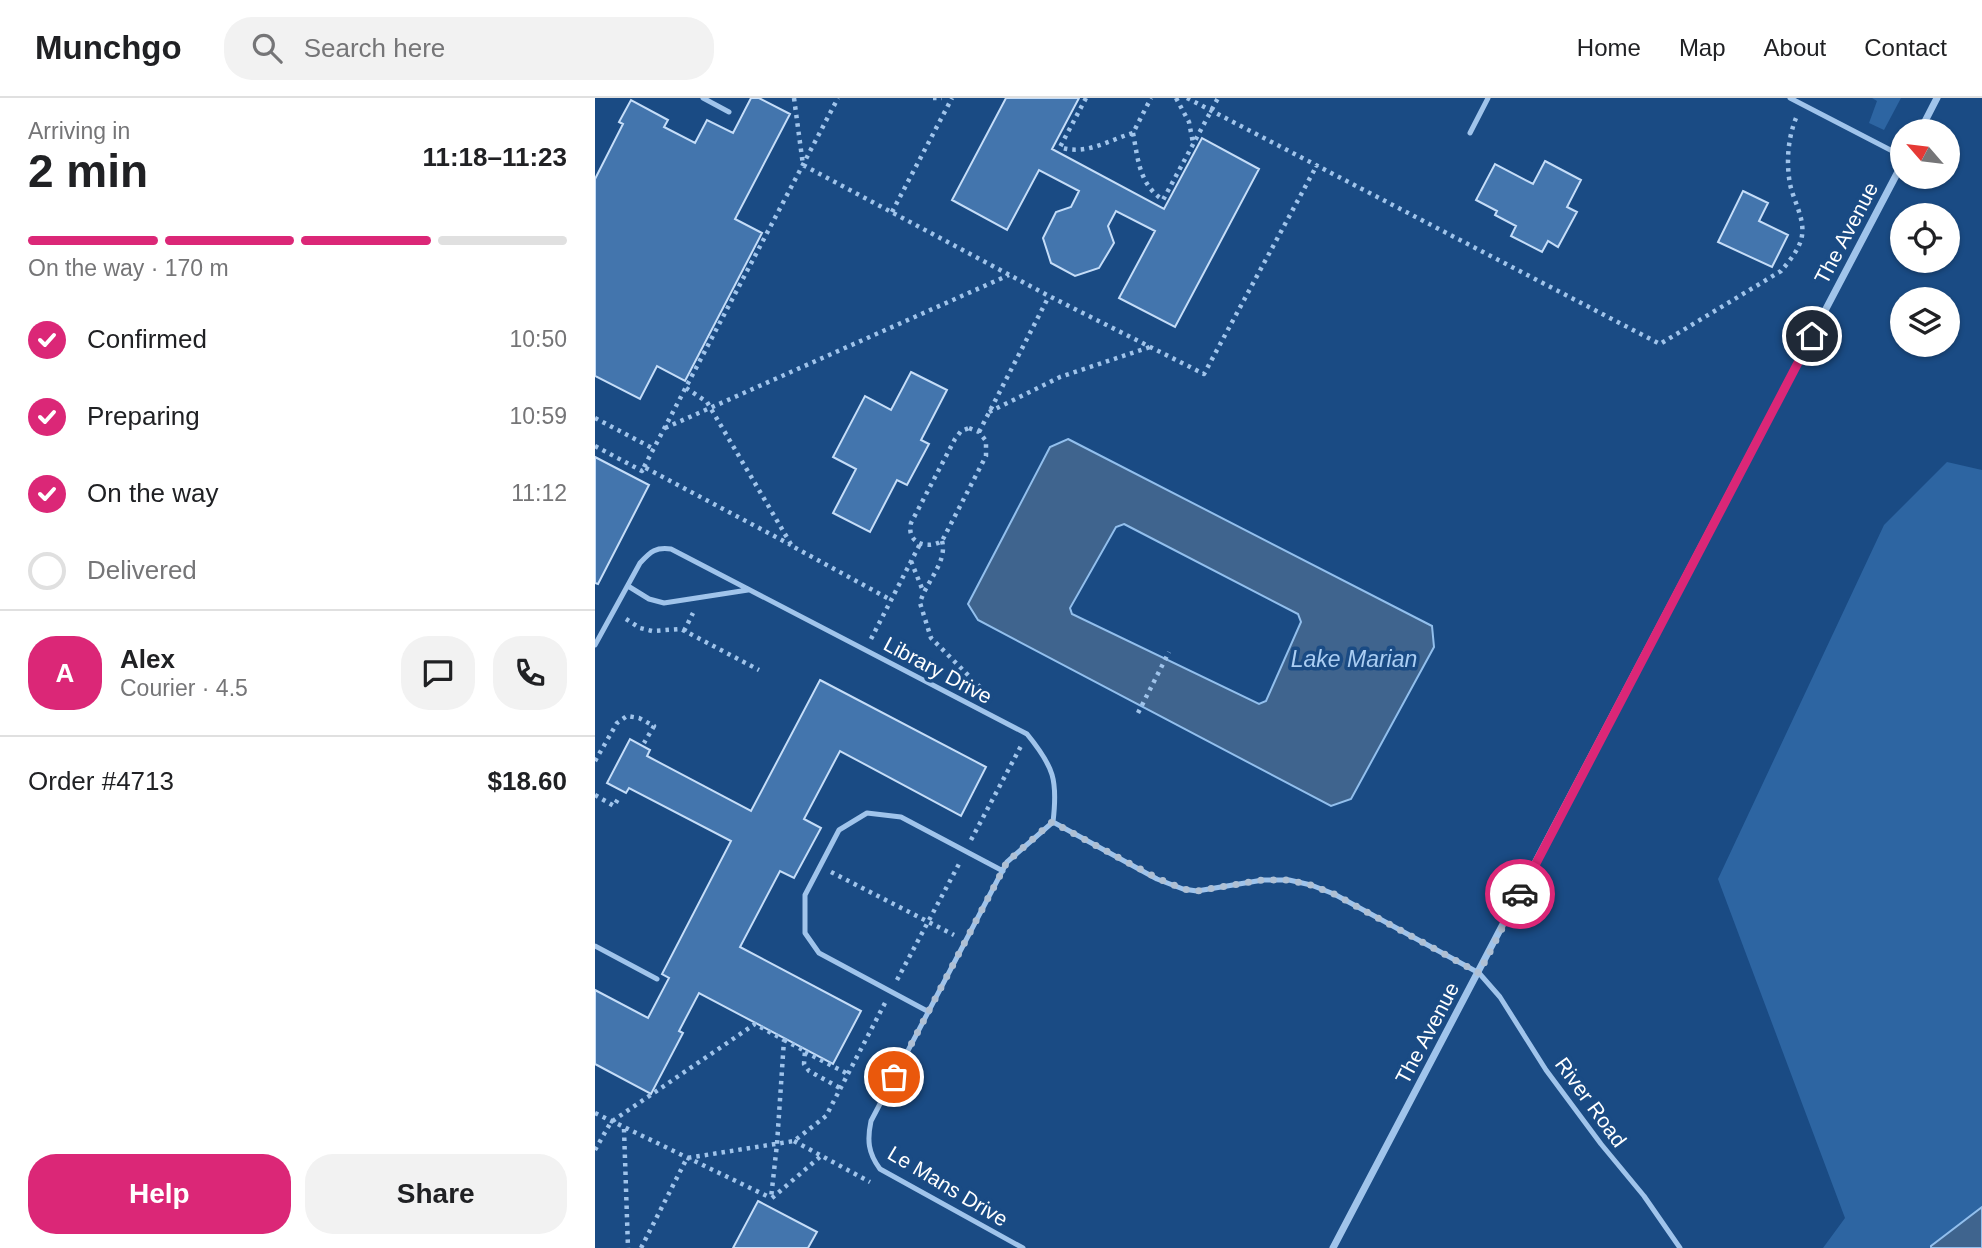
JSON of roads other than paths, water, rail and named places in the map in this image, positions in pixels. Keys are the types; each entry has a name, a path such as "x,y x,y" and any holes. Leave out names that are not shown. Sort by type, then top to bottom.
{"street":[{"path":"1926,119 1937,98"},
{"name":"The Avenue","path":"1333,1248 1890,187"}],"lane":[{"path":"703,98 729,112"},
{"path":"1470,133 1488,98"},
{"path":"1790,98 1890,150"},
{"name":"Library Drive","path":"595,645 641,563 651,551 659,548 671,549 1027,734 1047,759 1057,792 1052,822"},
{"path":"628,586 649,599 664,603 748,590"},
{"path":"929,1012 819,953 805,933 805,895 820,866 839,830 867,813 901,817 1003,871"},
{"path":"1052,822 1183,889 1197,891 1262,880 1289,880 1311,885 1334,894 1479,973"},
{"name":"Le Mans Drive","path":"1024,1248 880,1169 871,1157 867,1138 871,1121 1007,862 1052,822"},
{"path":"595,946 657,979"},
{"name":"River Road","path":"1479,973 1500,997 1554,1081 1644,1196 1679,1248"}],"water":[{"name":"Lake Marian","path":"1068,439 1432,626 1434,647 1351,799 1331,806 978,620 968,604 1050,447","holes":["1124,524 1298,614 1301,622 1266,701 1259,704 1072,614 1070,608 1116,527"]},
{"path":"1982,1207 1982,1248 1931,1248 1931,1246"}]}
